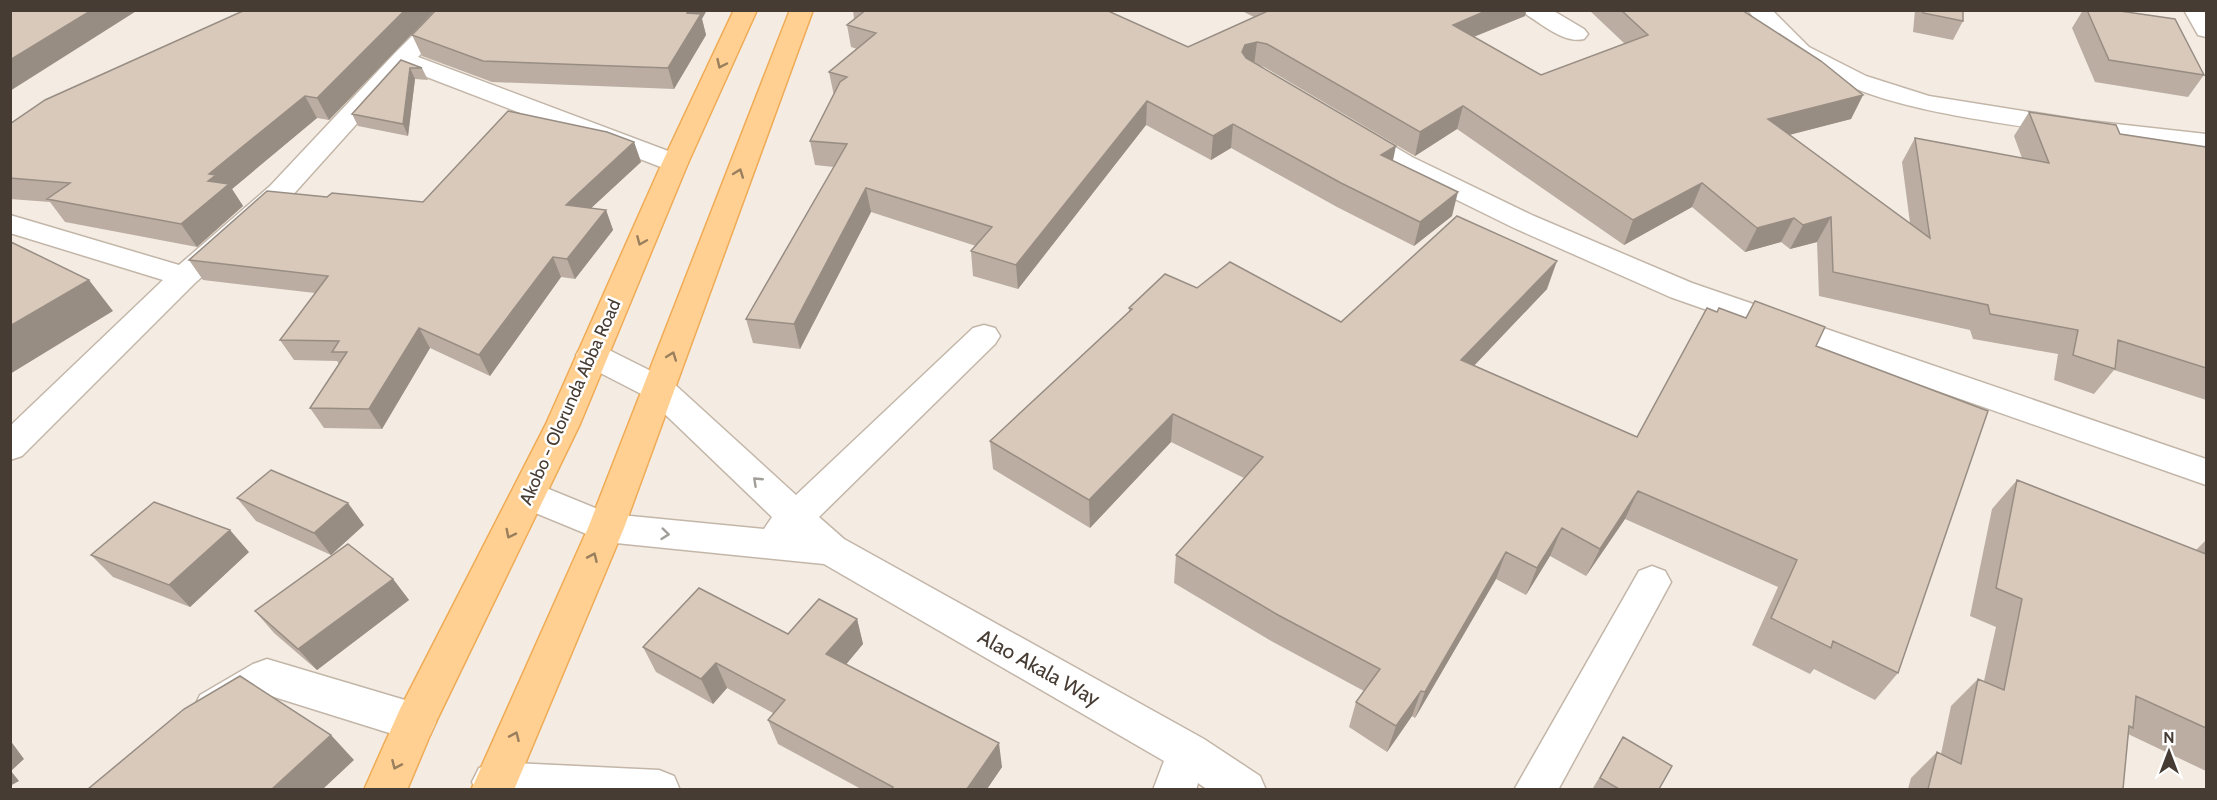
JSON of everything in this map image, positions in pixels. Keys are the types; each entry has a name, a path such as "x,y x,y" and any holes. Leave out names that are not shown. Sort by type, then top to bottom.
{"main road":[{"name":"Akobo - Olorunda Abba Road","path":"385,789 415,722 529,495 675,163 746,10"},
{"path":"493,786 606,528 802,10"}],"street":[{"path":"10,447 184,276 280,192 402,59 452,10"},
{"path":"1535,10 1576,34"},
{"path":"1759,10 1801,52 1857,81 1925,103 2080,128 2206,142"},
{"path":"402,59 675,163"},
{"path":"1334,122 1403,163 1514,217 1681,290 2206,472"},
{"path":"10,224 184,276"},
{"path":"768,544 984,336"},
{"name":"Alao Akala Way","path":"592,355 659,389 831,550 1182,771 1245,789"},
{"name":"Alao Akala Way","path":"529,495 606,528 831,550"},
{"path":"1535,789 1652,582"},
{"path":"182,727 267,677 415,722"},
{"path":"493,786 658,789"}],"building":[{"path":"10,10 92,10 10,60"},
{"path":"245,10 405,10 317,98 305,96 209,174 216,175 208,181 229,184 181,224 47,199 70,183 10,178 10,124 45,100"},
{"path":"436,10 688,10 687,13 701,14 668,68 483,61 412,35"},
{"path":"866,10 1106,10 1188,47 1270,10 1488,10 1453,25 1541,75 1648,35 1621,10 1742,10 1821,61 1863,95 1768,119 1930,238 1915,138 2049,163 2029,112 2116,125 2120,134 2206,147 2206,368 2118,340 2115,369 2073,355 2078,330 1990,314 1988,305 1833,272 1831,217 1803,225 1794,218 1757,228 1702,183 1633,220 1463,106 1420,132 1267,44 1257,42 1245,45 1242,52 1246,58 1396,146 1381,155 1458,192 1420,222 1341,183 1233,124 1213,136 1147,101 1016,265 971,251 992,227 866,188 794,324 746,319 847,144 810,141 840,82 847,77 829,72 876,33 847,25"},
{"path":"1923,10 1963,10 1963,21 1923,13"},
{"path":"2087,10 2113,10 2175,19 2204,75 2109,60"},
{"path":"401,60 422,68 410,68 403,124 352,114"},
{"path":"508,111 607,132 634,142 566,205 606,210 567,259 553,257 479,355 419,328 369,409 310,408 347,352 332,352 339,341 280,340 328,276 189,260 267,191 327,197 332,193 423,202"},
{"path":"1457,216 1557,261 1461,360 1637,437 1707,308 1717,312 1719,308 1746,318 1755,301 1825,327 1816,346 1988,411 1898,673 1833,641 1831,648 1771,618 1797,560 1638,491 1600,549 1562,528 1537,568 1506,552 1425,692 1421,691 1396,726 1356,702 1380,669 1278,615 1176,555 1263,457 1173,414 1089,500 990,441 1132,309 1129,308 1165,274 1197,288 1230,262 1341,322"},
{"path":"11,242 89,280 10,326"},
{"path":"271,470 348,503 314,533 237,498"},
{"path":"2017,480 2206,554 2206,728 2136,696 2133,728 2129,726 2123,789 1928,789 1937,752 1961,764 1978,679 2004,690 2022,599 1996,588"},
{"path":"154,502 230,530 169,585 91,555"},
{"path":"348,544 393,579 298,649 255,611"},
{"path":"699,588 788,634 819,599 857,619 826,654 999,743 967,789 892,789 893,787 768,720 785,700 716,663 701,679 643,647"},
{"path":"240,676 331,735 272,789 88,789 184,709"},
{"path":"1623,737 1672,766 1659,789 1619,789 1600,778"}]}
